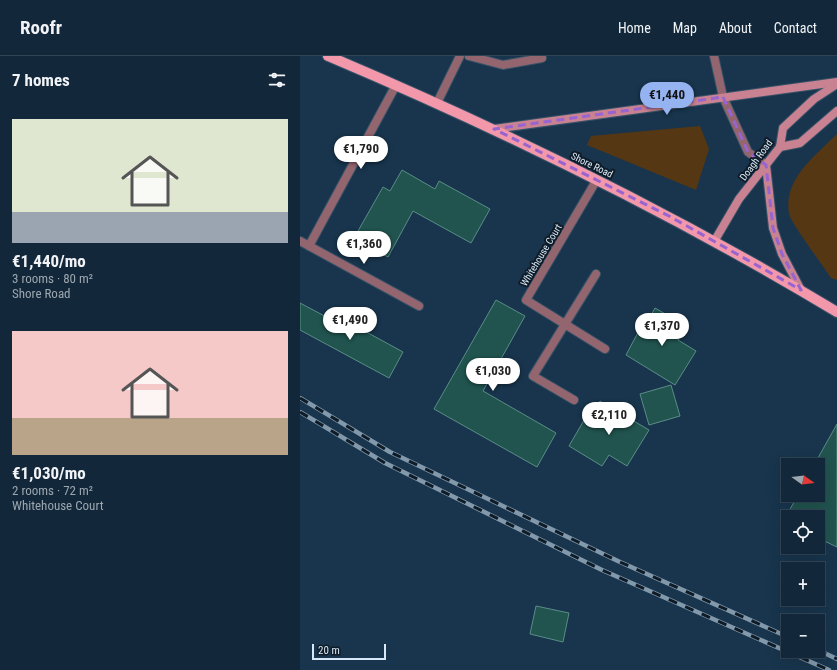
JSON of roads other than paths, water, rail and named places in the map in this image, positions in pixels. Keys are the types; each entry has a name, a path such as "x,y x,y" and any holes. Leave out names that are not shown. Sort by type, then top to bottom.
{"main road":[{"name":"Shore Road","path":"328,56 494,129 669,216 715,240 837,312"},
{"path":"494,129 837,83"},
{"name":"Doagh Road","path":"715,240 739,199 780,147 783,128 814,99 837,83"},
{"path":"780,147 800,143 837,111"},
{"path":"766,165 774,228 782,254 801,290"}],"street":[{"path":"437,103 460,56"},
{"path":"469,56 503,65 542,58"},
{"path":"714,56 724,97 748,152 766,165"},
{"path":"309,246 396,85"},
{"name":"Whitehouse Court","path":"596,181 526,300 566,323 576,332 605,349"},
{"path":"300,241 419,306"},
{"path":"574,400 533,376 596,274"}],"railway":[{"path":"300,398 390,452 620,562 781,634"},
{"path":"300,412 385,463 602,570 829,670"},
{"path":"825,653 837,659"}]}
